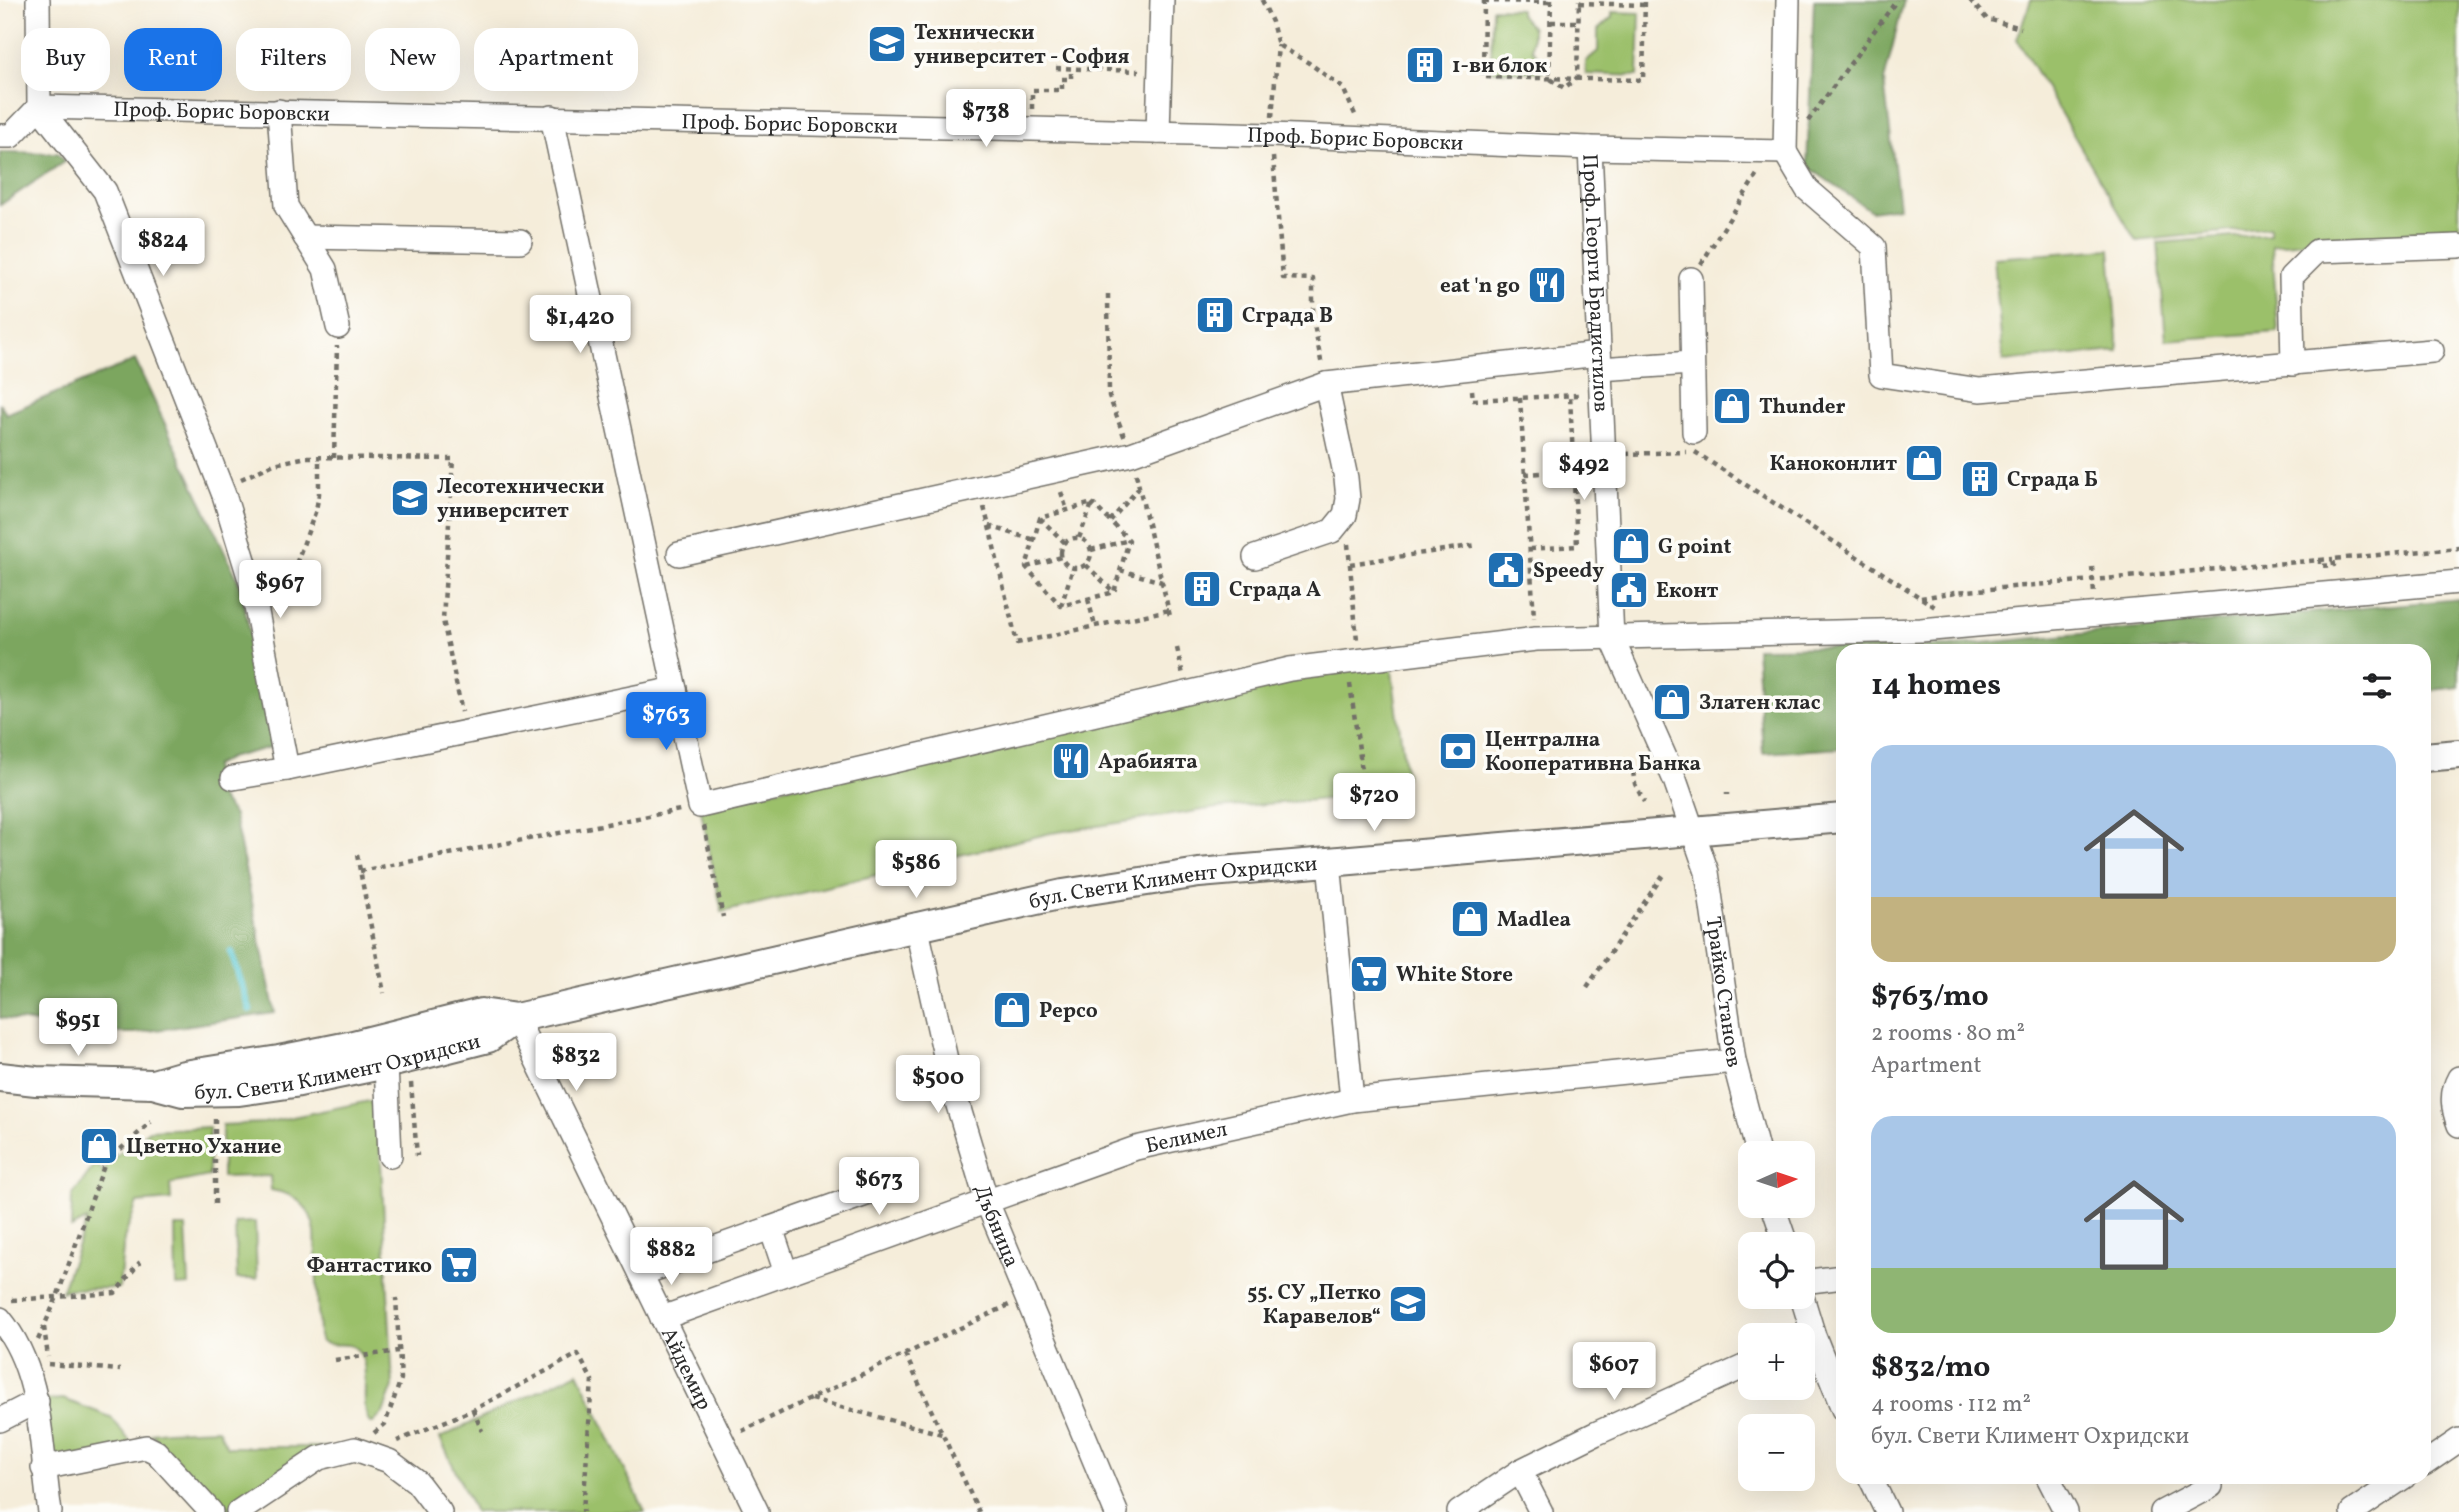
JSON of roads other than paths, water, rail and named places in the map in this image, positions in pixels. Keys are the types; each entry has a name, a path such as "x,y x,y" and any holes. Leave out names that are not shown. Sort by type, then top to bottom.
{"main road":[{"path":"2431,756 2459,754"},
{"name":"бул. Свети Климент Охридски","path":"153,1084 184,1074 349,1046 481,1013 516,1018 916,925 1063,894 1199,873 1836,819"},
{"name":"бул. Свети Климент Охридски","path":"0,1077 36,1081 153,1084 183,1093 239,1091 386,1064 488,1038 516,1018"}],"street":[{"path":"38,0 38,107 105,191 221,488 251,586 287,769"},
{"path":"1158,132 1162,0"},
{"path":"1788,0 1778,152 1807,189 1874,247 1881,375 1980,390 2432,351"},
{"path":"0,136 11,136 38,107"},
{"name":"Проф. Борис Боровски","path":"38,107 1032,128 1590,148"},
{"path":"279,111 286,206 325,269 338,327"},
{"path":"552,117 700,806 1264,675 1353,661 1536,639 1921,630 2459,582"},
{"name":"Проф. Георги Брадистилов","path":"1693,831 1675,780 1612,638 1590,148 1778,152"},
{"path":"305,237 520,241"},
{"path":"2292,363 2291,277 2317,251 2459,246"},
{"path":"1691,279 1694,432"},
{"path":"679,554 1131,454 1326,384 1470,368 1599,361 1692,363"},
{"path":"1255,557 1332,531 1345,515 1348,499 1346,478 1326,384"},
{"path":"233,778 675,689"},
{"name":"Трайко Станоев","path":"1693,831 1707,872 1734,1061 1755,1141"},
{"path":"1329,862 1352,1100"},
{"name":"Дъбница","path":"916,925 951,1082 987,1202 1116,1512"},
{"name":"Айдемир","path":"516,1018 757,1512"},
{"name":"Белимел","path":"662,1318 1136,1148 1352,1100 1734,1061"},
{"path":"386,1064 390,1156"},
{"path":"2459,1078 2453,1098 2459,1125"},
{"path":"640,1274 869,1193"},
{"path":"771,1228 786,1273"},
{"path":"1815,1280 1836,1278"},
{"path":"0,1320 10,1332 8,1348 26,1366 37,1401 50,1512"},
{"path":"1815,1348 1836,1377"},
{"path":"1459,1512 1520,1471 1738,1369"},
{"path":"0,1420 37,1401"},
{"path":"2431,1459 2459,1440"},
{"path":"43,1468 146,1447 156,1452 211,1512"},
{"path":"239,1512 319,1458 355,1449 389,1461 417,1482 440,1512"},
{"path":"1520,1471 1541,1512"},
{"path":"1873,1484 1887,1512"},
{"path":"2052,1484 2066,1512"},
{"path":"2162,1512 2211,1486 2210,1484"},
{"path":"2352,1512 2394,1484"}],"waterway":[{"path":"231,952 250,1010"}],"place":[{"name":"Технически университет - София","path":"887,44"},
{"name":"1-ви блок","path":"1425,65"},
{"name":"eat 'n go","path":"1547,285"},
{"name":"Сграда В","path":"1215,315"},
{"name":"Thunder","path":"1732,406"},
{"name":"Каноконлит","path":"1924,463"},
{"name":"Сграда Б","path":"1980,479"},
{"name":"Лесотехнически университет","path":"410,498"},
{"name":"G point","path":"1631,546"},
{"name":"Speedy","path":"1506,570"},
{"name":"Сграда А","path":"1202,589"},
{"name":"Еконт","path":"1629,590"},
{"name":"Златен клас","path":"1672,702"},
{"name":"Централна Кооперативна Банка","path":"1458,751"},
{"name":"Арабията","path":"1071,761"},
{"name":"Madlea","path":"1470,919"},
{"name":"White Store","path":"1369,974"},
{"name":"Pepco","path":"1012,1010"},
{"name":"Цветно Ухание","path":"99,1146"},
{"name":"Фантастико","path":"459,1265"},
{"name":"55. СУ „Петко Каравелов“","path":"1408,1304"}]}
